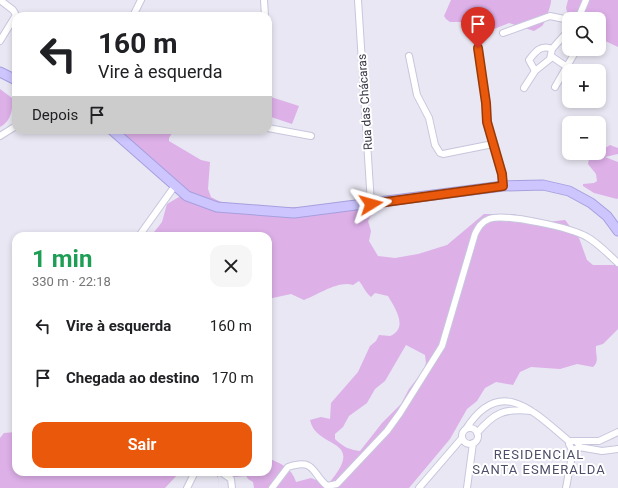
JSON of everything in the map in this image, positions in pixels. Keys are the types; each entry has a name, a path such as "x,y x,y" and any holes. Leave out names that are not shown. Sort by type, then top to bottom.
{"street":[{"path":"0,0 14,12"},
{"path":"135,12 141,0"},
{"path":"264,0 265,12"},
{"name":"Rua das Chácaras","path":"358,0 371,204"},
{"path":"581,12 586,0"},
{"path":"502,33 550,16 562,19"},
{"path":"474,21 486,103 487,122 502,174 503,186"},
{"path":"0,41 12,22"},
{"path":"524,88 535,71 547,62 551,56 552,49 562,38"},
{"path":"535,71 529,60 542,47 546,46 552,49"},
{"path":"409,56 414,87 427,112 435,145 440,153 444,154 493,144"},
{"path":"551,56 563,64"},
{"path":"0,72 12,78"},
{"path":"555,87 562,75"},
{"path":"0,136 12,128"},
{"path":"272,129 311,136"},
{"path":"116,134 187,196 217,207 294,213 503,186 543,185 569,191 591,203 608,216 618,231"},
{"path":"142,232 174,186"},
{"path":"272,488 288,467 305,464 310,465 316,470 327,486 337,484 387,431 417,388 442,346 474,234 480,224 489,219 504,218 568,228 589,237 618,263"},
{"path":"419,488 462,438 463,433 473,418 483,410 498,402 514,402 531,411 575,443 602,451 618,449"},
{"path":"467,488 473,443 477,440 477,433 487,421 498,414 514,409 531,411"},
{"path":"466,430 473,429 477,433"},
{"path":"566,488 573,450 569,446 575,443 599,441 618,432"},
{"path":"462,438 466,443 473,443"},
{"path":"187,488 193,476"},
{"path":"228,476 231,478 232,488"}],"shaded area":[{"path":"451,0 551,0 551,2 543,25 534,31 509,23 494,29 472,22 450,22 444,16"},
{"path":"568,0 618,0 618,47 606,41 606,12 567,12 566,8"},
{"path":"0,89 12,98 12,111 7,122 0,127"},
{"path":"272,97 299,106 292,124 272,117"},
{"path":"119,134 172,134 169,141 201,160 210,162 208,189 211,197 221,202 254,208 326,207 370,211 372,214 368,221 371,231 369,241 378,256 395,258 418,254 447,245 484,214 513,214 548,222 565,220 579,238 587,260 593,265 618,265 618,329 603,344 596,346 597,360 593,367 577,364 560,369 531,367 520,372 513,385 496,382 485,388 477,401 467,409 450,439 409,488 254,488 253,482 246,476 272,476 272,460 289,470 296,482 311,478 327,484 329,483 340,468 343,458 342,451 321,436 314,429 310,420 321,417 330,419 331,403 358,372 370,346 376,341 379,335 390,336 396,332 399,328 399,318 388,296 375,293 371,297 359,281 353,285 347,284 335,286 304,300 291,294 272,298 272,232 154,232 162,222 167,204 179,197 184,192","holes":["406,345 425,355 426,363 423,371 409,389 401,404 382,423 360,451 347,448 335,439 335,434 343,427 349,416 367,403 375,389 385,381"]},
{"path":"610,145 618,148 618,154 606,157 606,147"},
{"path":"606,157 618,162 617,199 594,193 583,186 583,184 594,183 597,181 596,174 588,164 589,160 606,160"},
{"path":"12,432 12,476 176,476 165,488 0,488 0,438 4,433"}],"district":[{"name":"RESIDENCIAL SANTA ESMERALDA","path":"539,462"}],"route":[{"path":"371,204 503,186 502,174 487,122 486,103 478,48"}]}
